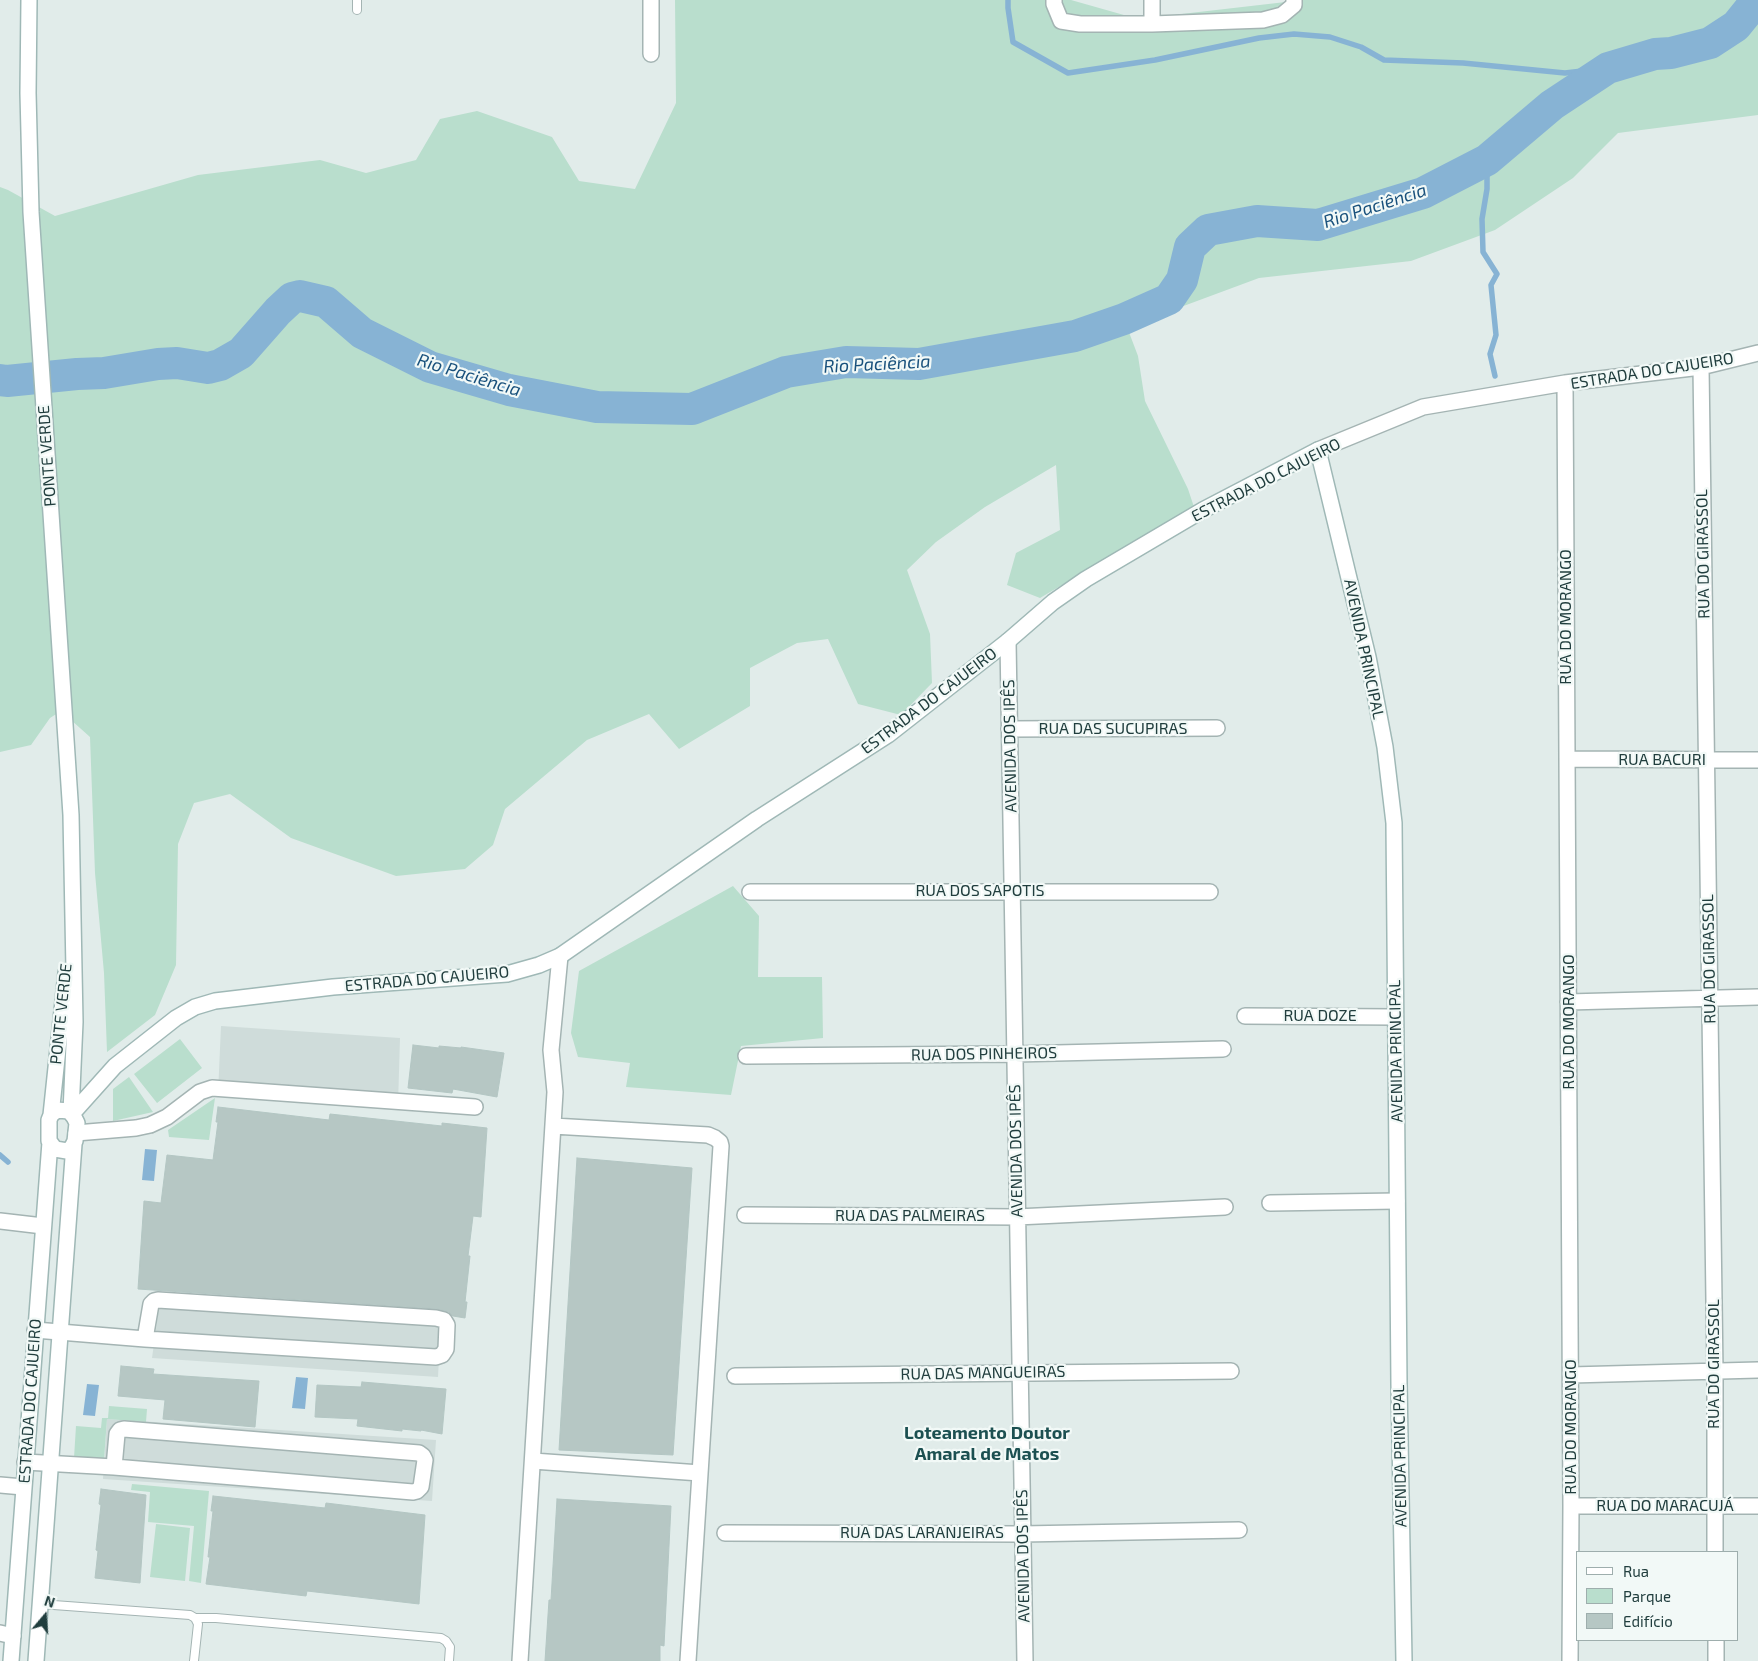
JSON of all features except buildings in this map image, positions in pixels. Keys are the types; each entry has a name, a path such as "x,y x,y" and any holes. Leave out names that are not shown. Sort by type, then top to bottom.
{"street":[{"name":"PONTE VERDE","path":"29,0 28,93 31,212 71,815 75,1022 72,1113"},
{"path":"651,0 651,54"},
{"path":"1054,0 1061,22 1080,24 1152,24 1263,20 1282,15 1294,5 1294,0"},
{"path":"1152,0 1152,24"},
{"name":"ESTRADA DO CAJUEIRO","path":"72,1113 115,1066 176,1018 196,1007 215,1001 333,987 507,974 539,965 560,956 757,819 888,735 1008,641 1053,602 1086,579 1219,501 1318,450 1423,407 1565,384 1701,367 1758,353"},
{"name":"RUA DO GIRASSOL","path":"1701,367 1715,1372 1714,1551"},
{"name":"RUA DO MORANGO","path":"1565,384 1571,1375 1570,1661"},
{"name":"AVENIDA PRINCIPAL","path":"1318,450 1368,657 1385,747 1394,823 1397,1201 1404,1661"},
{"name":"AVENIDA DOS IPÊS","path":"1008,641 1025,1661"},
{"name":"RUA DAS SUCUPIRAS","path":"1009,729 1217,728"},
{"name":"RUA BACURI","path":"1567,760 1758,760"},
{"name":"RUA DOS SAPOTIS","path":"750,892 1210,892"},
{"name":"PONTE VERDE","path":"50,1116 72,912"},
{"path":"520,1661 555,1092 551,1050 560,956"},
{"path":"1568,1002 1758,997"},
{"name":"RUA DOZE","path":"1245,1016 1396,1016"},
{"name":"RUA DOS PINHEIROS","path":"746,1056 1015,1054 1223,1049"},
{"name":"ESTRADA DO CAJUEIRO","path":"36,1661 76,1135 115,1066"},
{"path":"76,1135 150,1125 167,1117 200,1092 212,1088 475,1107"},
{"path":"56,1110 72,1113 77,1123 76,1135 70,1150 62,1152 55,1149 50,1142 48,1128 50,1116 56,1110"},
{"path":"552,1126 708,1135 720,1142 688,1661"},
{"name":"ESTRADA DO CAJUEIRO","path":"11,1661 6,1634 15,1601 50,1142"},
{"path":"1270,1203 1397,1201"},
{"name":"RUA DAS PALMEIRAS","path":"744,1216 1017,1217 1225,1207"},
{"path":"0,1221 43,1226"},
{"path":"35,1330 145,1339 436,1357 442,1355 446,1349 447,1325 444,1320 436,1318 158,1300 151,1304 145,1339"},
{"path":"1571,1375 1758,1370"},
{"name":"RUA DAS MANGUEIRAS","path":"735,1376 1231,1371"},
{"path":"25,1462 114,1467 413,1492 421,1487 425,1460 419,1453 124,1429 120,1430 117,1434 114,1467"},
{"path":"532,1461 700,1474"},
{"path":"0,1485 23,1487"},
{"name":"RUA DO MARACUJÁ","path":"1571,1506 1758,1506"},
{"name":"RUA DAS LARANJEIRAS","path":"725,1532 1022,1534 1239,1530"},
{"path":"15,1601 40,1604"},
{"path":"1716,1641 1716,1661"}],"lane":[{"path":"357,10 358,0"},
{"path":"40,1604 190,1615 196,1618 216,1618 441,1638 450,1647 449,1661"},
{"path":"194,1661 198,1624 196,1618"}],"shaded area":[{"path":"221,1026 400,1038 398,1105 218,1094"},
{"path":"160,1300 441,1319 438,1377 152,1358"},
{"path":"107,1419 436,1440 432,1501 103,1479"}],"green space":[{"path":"675,0 1071,0 1138,19 1303,0 1758,0 1758,115 1618,133 1573,178 1495,230 1411,261 1259,278 1127,327 1138,356 1145,401 1188,489 1194,507 1040,598 1007,585 1016,553 1060,530 1056,465 985,507 936,542 907,570 930,634 932,683 901,715 858,704 828,639 797,643 750,668 750,706 679,749 649,714 587,740 505,809 493,845 465,869 396,876 291,838 230,794 194,803 178,844 176,965 155,1015 107,1052 104,973 95,873 90,737 61,711 50,718 31,745 0,752 0,187 55,216 198,175 320,160 366,173 416,160 440,119 477,111 552,137 579,181 635,189 676,103"},
{"path":"733,886 759,916 758,977 822,977 823,1038 741,1046 731,1095 626,1087 630,1063 578,1057 571,1033 579,971"},
{"path":"180,1039 202,1068 157,1103 134,1074"},
{"path":"129,1077 153,1112 113,1121 113,1089"},
{"path":"215,1098 209,1140 169,1137 168,1130"},
{"path":"109,1406 147,1409 146,1422 107,1419 104,1460 74,1458 76,1426 101,1428 102,1418 108,1418"},
{"path":"132,1484 209,1491 201,1583 189,1581 194,1526 148,1522 150,1492 131,1490"},
{"path":"156,1524 190,1528 185,1581 150,1577"}],"water":[{"path":"145,1149 157,1150 154,1181 142,1180"},
{"path":"296,1377 308,1378 305,1409 292,1408"},
{"path":"87,1384 99,1385 95,1416 83,1415"}],"waterway":[{"path":"1008,0 1013,42 1068,73 1155,60 1259,38 1294,34 1330,37 1361,47 1384,60 1463,63 1565,73 1608,68"},
{"name":"Rio Paciência","path":"0,380 104,373 158,364 177,363 208,368 220,365 241,353 278,311 292,298 300,296 326,302 362,333 430,367 509,390 597,407 692,409 786,372 846,362 919,364 1075,336 1124,319 1169,299 1182,280 1190,247 1208,230 1257,221 1318,225 1423,193 1487,160 1552,105 1608,68 1655,54 1671,53 1710,43 1736,26 1757,0"},
{"path":"1487,160 1487,189 1482,219 1483,252 1497,274 1491,285 1496,335 1490,354 1495,376"},
{"path":"0,1155 8,1162"}],"district":[{"name":"Loteamento Doutor Amaral de Matos","path":"987,1444"}]}
